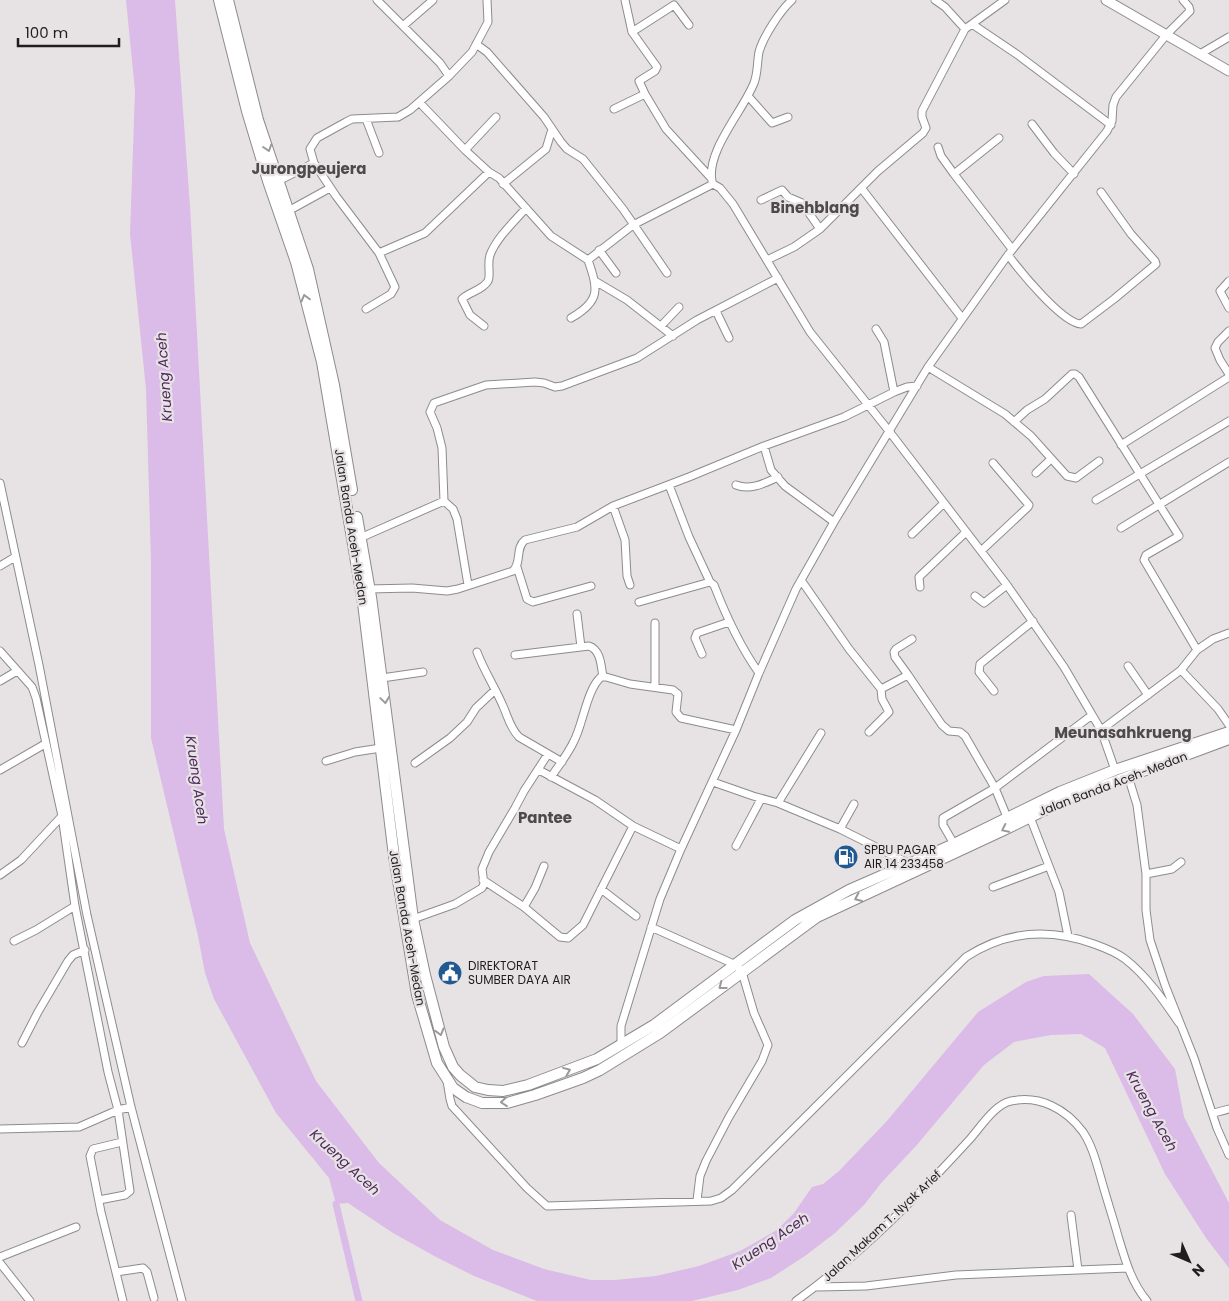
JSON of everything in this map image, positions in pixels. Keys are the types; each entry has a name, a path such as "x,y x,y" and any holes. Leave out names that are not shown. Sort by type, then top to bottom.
{"highway":[{"name":"Jalan Banda Aceh-Medan","path":"219,0 308,269 334,385 369,589 382,678 395,864 417,995 437,1063 453,1088 466,1097 482,1103 507,1102 535,1095 583,1078 600,1070 660,1033 795,920 849,890 908,863 956,848 1007,818 1060,792 1114,770 1229,732"},
{"name":"Jalan Banda Aceh-Medan","path":"228,0 243,77 268,181 296,262 322,362 364,603 413,920 425,975 444,1047 453,1067 475,1087 503,1091 528,1085 597,1059 654,1025 817,917 956,848 1065,800 1229,739"}],"main road":[{"path":"1106,0 1229,71"}],"street":[{"path":"377,0 440,63 450,76"},
{"path":"404,26 433,0"},
{"path":"366,309 391,294 395,289 379,253 330,188 314,163 310,149 317,138 346,122 398,117 410,110 465,62 488,22 487,0"},
{"path":"626,0 632,32 657,67 656,71 640,81 645,94 666,129 734,204 810,332 889,431 1033,621 1064,667 1101,730 1114,770"},
{"path":"712,181 714,159 718,148 755,81 762,44 792,0"},
{"path":"935,0 945,7 965,28"},
{"path":"767,260 794,247 820,229 878,171 925,130 922,111 965,28 1005,0"},
{"path":"621,1044 621,1026 651,927 681,848 713,782 801,580 928,367 1010,252 1074,174 1111,125 1116,97 1167,34 1190,11 1183,0"},
{"path":"632,32 674,5 689,25"},
{"path":"972,24 1018,55 1111,125"},
{"path":"1200,54 1229,37"},
{"path":"476,44 487,52 544,117 567,149 583,159 623,209 667,273"},
{"path":"614,109 645,94"},
{"path":"748,96 772,123 788,117"},
{"path":"419,102 464,150 489,172 499,178 551,236 588,260 595,281 596,291 579,313 571,318"},
{"path":"464,150 496,117"},
{"path":"366,119 380,152"},
{"path":"1032,124 1054,153 1074,174"},
{"path":"503,184 546,149 552,130"},
{"path":"954,174 999,138"},
{"path":"938,147 954,174 1010,252 1023,275 1050,303 1074,322 1082,324 1114,300 1156,264 1101,192"},
{"path":"278,180 314,163"},
{"path":"379,253 425,234 489,172"},
{"path":"588,260 633,225 712,181"},
{"path":"290,210 330,188"},
{"path":"862,189 962,318"},
{"path":"761,200 782,190 788,197 802,203 820,229"},
{"path":"484,326 470,315 462,299 488,280 490,276 487,264 492,252 526,208"},
{"path":"599,250 616,273"},
{"path":"468,585 457,520 453,509 444,501 442,448 430,412 434,403 486,385 535,382 559,387 637,358 697,320 716,312 778,278"},
{"path":"595,281 627,300 673,336"},
{"path":"1229,281 1220,291 1229,308"},
{"path":"661,326 678,307"},
{"path":"716,312 729,338"},
{"path":"876,329 884,342 894,392"},
{"path":"1121,445 1229,375 1215,348 1229,331"},
{"path":"928,367 996,408 1014,422 1031,436 1067,476 1074,479 1099,461"},
{"path":"1014,422 1027,410 1045,399 1072,374 1080,377 1179,536 1146,555 1144,560 1197,650"},
{"path":"591,586 533,602 527,599 517,568 520,546 525,540 577,527 613,506 764,446 844,418 906,387 917,386"},
{"path":"1096,500 1229,421"},
{"path":"764,446 771,470 785,486 834,522"},
{"path":"1036,473 1051,459"},
{"path":"1121,528 1229,462"},
{"path":"981,551 1029,504 993,463"},
{"path":"736,486 748,488 761,485 778,477"},
{"path":"0,483 39,665 86,915 131,1107 182,1301"},
{"path":"668,485 688,537 710,582 714,585 729,622 745,654 759,673"},
{"path":"360,538 444,501"},
{"path":"912,534 944,503"},
{"path":"613,506 625,540 627,576 630,585"},
{"path":"920,587 919,577 966,532"},
{"path":"0,566 16,558"},
{"path":"369,589 412,588 447,591 513,571 517,568"},
{"path":"801,580 849,649 881,689 882,699 889,712 869,732"},
{"path":"639,602 710,582"},
{"path":"975,596 984,603 1007,585"},
{"path":"577,614 581,647"},
{"path":"994,691 979,672 980,664 1033,621"},
{"path":"702,654 695,638 697,633 729,622"},
{"path":"654,623 655,686"},
{"path":"1101,730 1182,670 1197,650 1213,639 1229,633"},
{"path":"912,639 896,649 894,652 895,657 942,724 949,731 960,732 965,736 995,788 1007,818"},
{"path":"515,655 589,646 595,648 599,656 603,677"},
{"path":"0,651 33,689 62,816 84,950 108,1072 118,1110 130,1191 125,1195 99,1200"},
{"path":"477,652 514,732 519,737 562,762"},
{"path":"1128,666 1148,695"},
{"path":"1182,670 1218,709 1229,725"},
{"path":"0,682 17,671"},
{"path":"382,678 423,672"},
{"path":"881,689 908,675"},
{"path":"551,777 575,740 593,688 598,680 603,677 630,684 655,686 676,692 678,698 676,712 681,718 736,730"},
{"path":"415,763 450,738 467,722 476,708 495,690"},
{"path":"956,848 943,826 943,818 995,788 1092,715"},
{"path":"778,803 820,734"},
{"path":"0,770 45,744"},
{"path":"326,761 355,752 386,747"},
{"path":"413,920 455,904 483,887 482,869 489,852 548,754"},
{"path":"539,770 595,800 633,826 681,848"},
{"path":"1128,776 1137,805 1146,874 1146,910 1150,940 1179,1024 1194,1058 1223,1143 1229,1155"},
{"path":"713,782 778,803 840,829 908,863"},
{"path":"736,846 761,799"},
{"path":"840,829 854,804"},
{"path":"0,875 21,860 62,816"},
{"path":"1030,817 1058,892 1068,936"},
{"path":"483,880 524,907 560,938 568,938 583,925 633,826"},
{"path":"1146,874 1172,869 1181,862"},
{"path":"524,907 535,888 544,866"},
{"path":"993,887 1049,866"},
{"path":"601,890 636,916"},
{"path":"14,941 76,906"},
{"path":"651,927 739,968 754,1013 768,1044 762,1060 706,1161 700,1176 697,1200"},
{"path":"447,1080 450,1099 456,1110 527,1188 547,1206 711,1201 721,1198 732,1190 966,957 991,943 1014,937 1038,934 1068,936 1114,952 1126,960 1159,994 1179,1024"},
{"path":"22,1043 68,962 73,955 84,950"},
{"name":"Jalan Makam T. Nyak Arief","path":"796,1301 816,1287 903,1210 988,1117 1010,1101 1040,1102 1057,1107 1083,1132 1094,1156 1128,1268 1140,1292 1147,1301"},
{"path":"0,1129 79,1127 118,1110 131,1107"},
{"path":"1214,1113 1229,1109"},
{"path":"122,1142 97,1146 90,1152 99,1200 124,1301"},
{"path":"1071,1215 1078,1270"},
{"path":"0,1257 76,1227"},
{"path":"0,1263 30,1301"},
{"path":"116,1272 143,1268 147,1272 154,1298"},
{"path":"816,1287 866,1286 956,1275 1128,1268"}],"water":[{"name":"Krueng Aceh","path":"126,0 175,0 190,206 224,829 250,943 316,1081 379,1163 440,1220 493,1250 544,1269 591,1280 615,1280 656,1276 699,1266 740,1251 777,1230 794,1213 812,1187 823,1184 839,1171 886,1122 978,1012 1026,982 1044,976 1089,974 1133,1014 1175,1069 1184,1117 1229,1203 1229,1268 1206,1238 1165,1174 1105,1048 1081,1034 1051,1035 1014,1042 984,1065 864,1205 835,1233 805,1256 771,1278 738,1290 692,1301 537,1301 474,1276 436,1257 393,1233 348,1203 336,1204 329,1178 276,1113 214,999 205,973 151,738 151,561 146,389 130,234 135,91"}],"waterway":[{"path":"336,1204 359,1301"}],"place":[{"name":"SPBU PAGAR AIR 14 233458","path":"846,857"},
{"name":"DIREKTORAT SUMBER DAYA AIR","path":"450,973"}],"district":[{"name":"Jurongpeujera","path":"309,169"},
{"name":"Binehblang","path":"815,208"},
{"name":"Meunasahkrueng","path":"1123,733"},
{"name":"Pantee","path":"545,818"}]}
